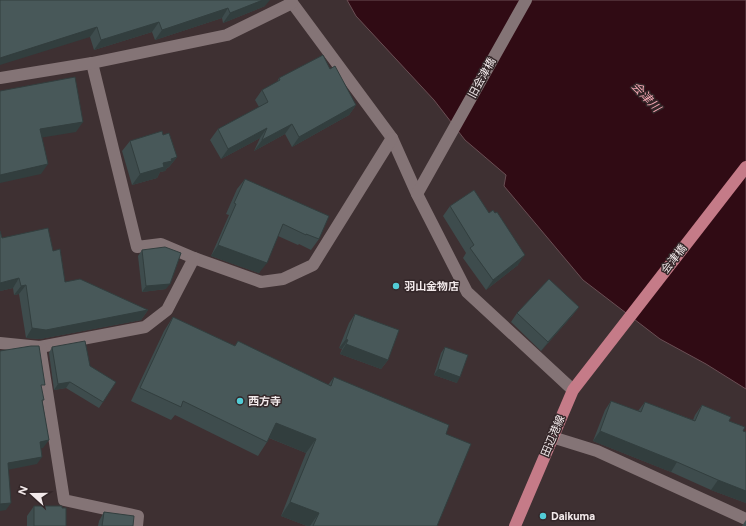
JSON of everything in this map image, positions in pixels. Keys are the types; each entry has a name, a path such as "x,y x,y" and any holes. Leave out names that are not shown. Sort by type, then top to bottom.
{"main road":[{"name":"会津橋","path":"602,352 746,167"},
{"name":"田辺港線","path":"515,526 573,390 602,352"}],"street":[{"name":"旧会津橋","path":"417,194 526,0"},
{"path":"0,78 92,63 227,35 291,2 392,138 417,194 467,292 573,390"},
{"path":"92,63 137,248 161,244 194,258 261,282 283,279 313,265 392,138"},
{"path":"0,343 40,347 144,327 167,310 194,258"},
{"path":"40,347 64,500 138,516 137,526"},
{"path":"552,437 597,451 746,519"}],"water":[{"name":"会津川","path":"347,0 746,0 746,389 706,364 660,339 583,280 504,186 506,175 465,140 434,100 356,16"}],"building":[{"path":"0,0 263,0 230,13 228,8 162,30 159,22 101,40 97,27 0,58"},
{"path":"323,55 330,69 335,66 356,105 299,137 292,124 262,140 267,128 228,149 218,129 268,102 262,90 280,80 279,78"},
{"path":"75,77 83,122 40,129 48,164 0,175 0,91"},
{"path":"162,131 163,135 169,133 177,157 171,159 172,161 163,163 164,167 140,174 130,141"},
{"path":"245,179 329,216 319,239 306,235 283,224 267,263 218,245"},
{"path":"474,190 489,213 493,210 495,213 497,212 525,255 493,280 470,248 474,245 450,206"},
{"path":"48,228 53,251 60,249 65,282 80,279 148,310 46,330 32,328 26,285 21,286 19,278 0,283 0,231 2,238"},
{"path":"165,247 181,253 170,284 146,286 142,250"},
{"path":"549,279 579,307 548,342 517,313"},
{"path":"355,314 399,330 388,360 346,344 348,340 346,339"},
{"path":"173,317 235,346 238,341 331,386 334,377 449,425 446,434 471,444 437,526 313,526 319,513 290,502 316,439 276,423 267,442 183,401 181,407 140,388"},
{"path":"85,341 90,366 116,382 103,402 70,382 58,384 52,347"},
{"path":"39,346 45,385 41,385 44,400 42,400 49,440 40,442 42,457 8,463 11,503 0,504 0,351"},
{"path":"445,347 468,355 460,377 438,369"},
{"path":"611,401 641,412 645,402 695,421 702,405 731,417 729,421 745,427 743,431 746,432 746,491 600,431"},
{"path":"34,506 62,506 62,508 66,508 66,526 34,526"},
{"path":"104,512 134,516 133,526 102,526"}],"place":[{"name":"羽山金物店","path":"396,286"},
{"name":"西方寺","path":"240,401"},
{"name":"Daikuma","path":"543,516"}]}
